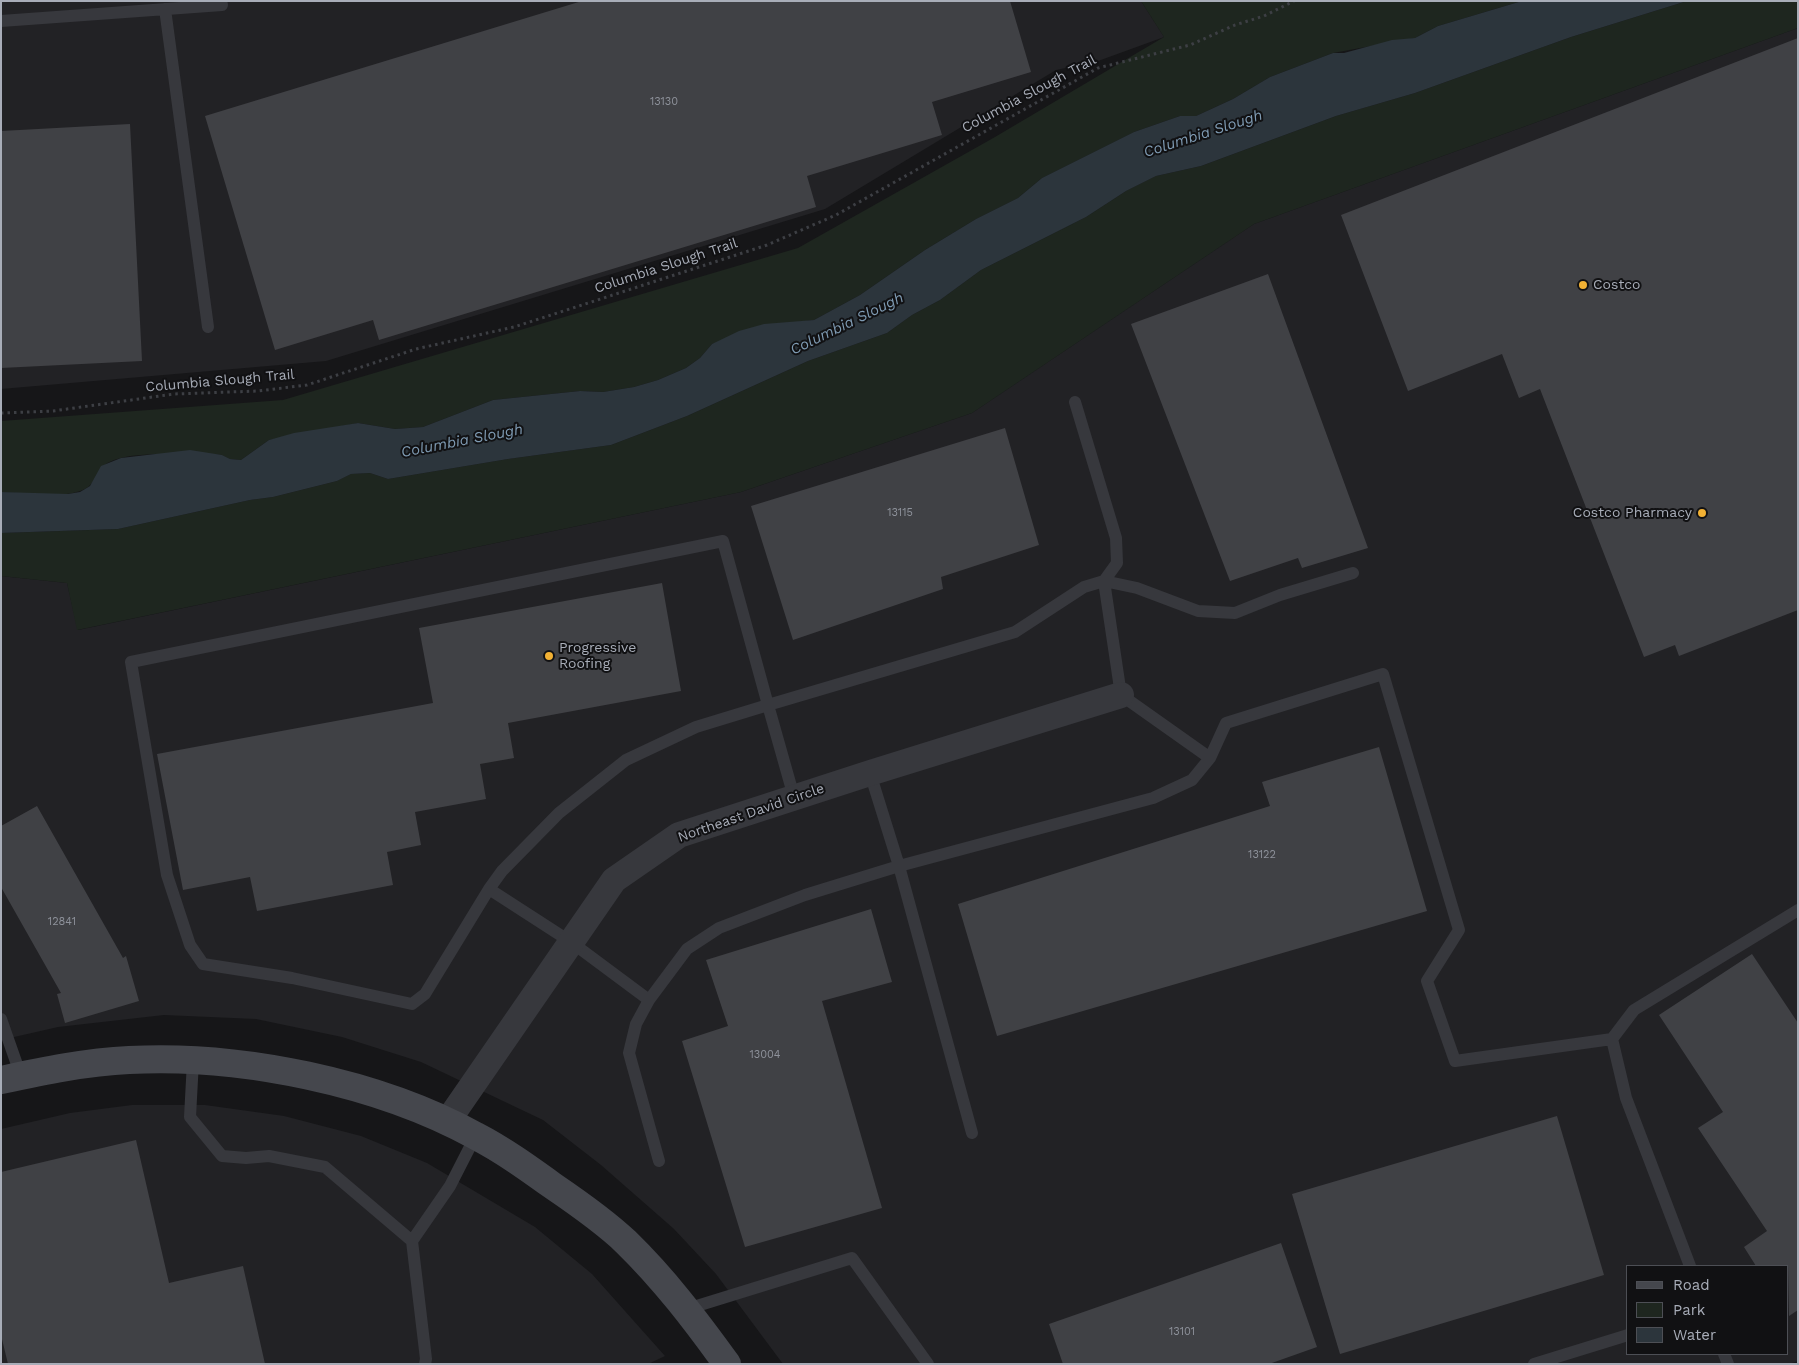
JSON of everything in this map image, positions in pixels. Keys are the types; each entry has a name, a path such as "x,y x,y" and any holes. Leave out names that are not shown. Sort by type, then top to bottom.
{"street":[{"name":"Northeast David Circle","path":"447,1122 614,880 679,835 794,797 1121,695"},
{"path":"11,1078 73,1066 128,1060 193,1061 262,1066 330,1081 398,1102 476,1135 587,1210 625,1241 687,1308 727,1364"}],"lane":[{"path":"1,21 225,3"},
{"path":"164,9 208,327"},
{"path":"1075,402 1116,538 1117,562 1104,581 1121,695 1210,758"},
{"path":"794,797 768,705 724,541 131,662 167,875 190,946 203,964 292,978 412,1004 425,994 489,889 502,872 559,813 626,760 696,727 768,705 1015,632 1084,587 1104,581 1138,588 1198,611 1235,613 1280,595 1353,572"},
{"path":"659,1161 629,1053 636,1024 649,1000 687,949 719,928 805,895 899,866 1153,798 1192,780 1210,758 1226,723 1383,674 1459,930 1427,981 1455,1061 1612,1039 1634,1010 1798,910"},
{"path":"870,773 899,866 972,1133"},
{"path":"489,889 571,942 649,1000"},
{"path":"1,1019 11,1078"},
{"path":"1612,1039 1626,1098 1690,1265"},
{"path":"193,1061 190,1117 222,1156 246,1158 269,1156 325,1167 412,1241"},
{"path":"425,1364 426,1359 412,1241 450,1186 476,1135"},
{"path":"687,1308 852,1258 928,1364"},
{"path":"1534,1364 1626,1337"}],"path":[{"name":"Columbia Slough Trail","path":"1,413 97,406 174,394 258,391 299,386 330,378 416,349 481,336 537,320 741,254 802,231 836,215 1098,68 1190,45 1235,25 1264,16 1294,1"}],"shaded area":[{"path":"1,1 1141,1 1164,37 1098,61 1056,70 825,209 326,361 1,389"},
{"path":"1798,28 1798,1361 1789,1364 783,1364 716,1274 674,1229 601,1165 543,1120 421,1062 342,1037 256,1019 164,1015 58,1027 1,1040 1,576 67,583 78,630 741,492 972,413 1254,224"},
{"path":"132,1105 205,1105 284,1116 361,1136 427,1163 535,1227 592,1274 665,1356 648,1364 1,1364 1,1129 70,1113"}],"green space":[{"path":"1141,1 1522,1 1438,26 1415,38 1333,53 1270,77 1233,99 1196,116 1180,116 1134,132 1042,178 1018,198 976,219 925,250 860,295 814,320 791,323 712,344 700,358 686,368 658,380 634,387 603,392 580,391 493,400 423,427 395,429 358,423 269,440 241,460 209,454 131,456 106,464 93,482 80,491 59,495 1,492 1,421 283,400 798,248 995,137 1164,37"},
{"path":"1687,1 1798,1 1798,28 1254,224 972,413 741,492 77,630 67,583 1,576 1,533 118,529 250,500 273,497 337,481 351,474 370,473 388,479 508,459 611,445 687,416 808,361 887,333 912,315 940,300 981,270 1086,217 1126,191 1156,176 1201,166 1336,116 1415,93 1571,37"}],"water":[{"name":"Columbia Slough","path":"1522,1 1687,1 1571,37 1415,93 1336,116 1201,166 1156,176 1126,191 1086,217 981,270 940,300 912,315 887,333 808,361 687,416 611,445 508,459 388,479 370,473 351,474 337,481 273,497 250,500 118,529 1,533 1,492 68,494 80,492 90,486 101,466 121,458 190,450 241,460 269,440 294,433 358,423 395,429 423,427 493,400 580,391 603,392 634,387 658,380 686,368 700,358 712,344 739,331 764,324 814,320 860,295 925,250 976,219 1018,198 1042,178 1134,132 1180,116 1196,116 1233,99 1270,77 1333,53 1344,53 1392,40 1415,38 1438,26"}],"building":[{"path":"582,1 1010,1 1031,72 932,102 942,135 807,176 816,207 379,340 373,320 275,350 205,116"},
{"name":"Costco","path":"1798,38 1798,610 1679,656 1675,645 1644,657 1540,389 1519,398 1502,354 1408,391 1341,215"},
{"path":"130,124 142,361 1,368 1,131"},
{"path":"1268,274 1368,548 1302,568 1298,558 1230,581 1131,324"},
{"path":"1005,428 1039,545 941,577 943,589 793,640 751,506"},
{"path":"662,583 681,691 508,723 514,758 480,764 486,799 415,812 421,845 387,852 393,885 257,911 250,877 183,890 157,754 433,703 419,628"},
{"path":"1379,747 1427,911 997,1036 958,904 1270,806 1262,782"},
{"path":"37,806 123,958 126,956 139,1001 65,1023 57,994 61,993 1,887 1,826"},
{"path":"871,909 892,982 822,1001 882,1208 745,1247 682,1041 728,1026 706,960"},
{"path":"1752,954 1798,1023 1798,1310 1789,1316 1789,1265 1755,1265 1744,1247 1767,1231 1698,1128 1723,1112 1659,1015"},
{"path":"1557,1116 1604,1275 1340,1354 1292,1194"},
{"path":"136,1140 169,1283 243,1266 265,1364 8,1364 1,1335 1,1172"},
{"path":"1281,1243 1317,1347 1269,1364 1063,1364 1049,1324"}],"place":[{"name":"Costco","path":"1583,285"},
{"name":"Costco Pharmacy","path":"1702,513"},
{"name":"Progressive Roofing","path":"549,656"}]}
